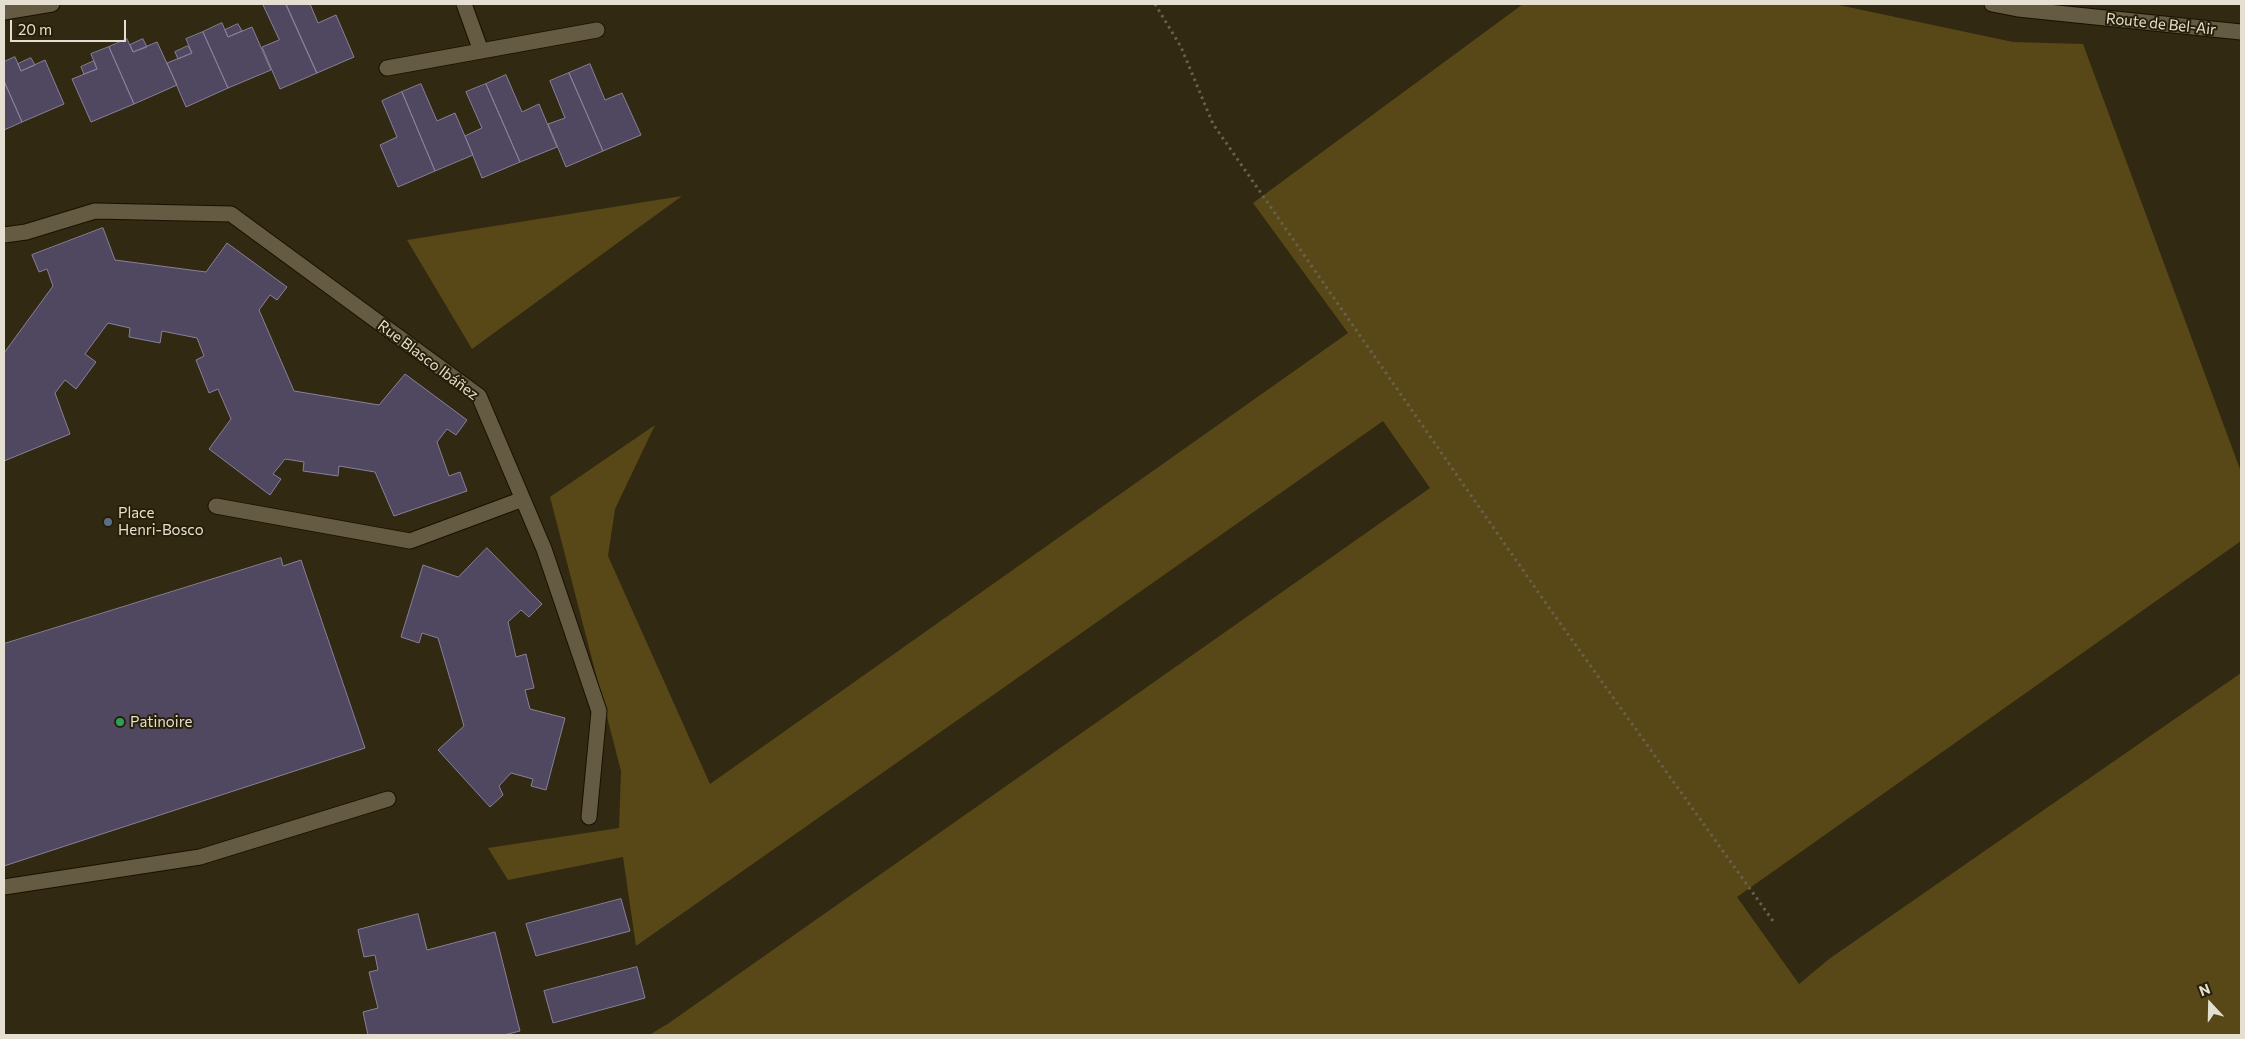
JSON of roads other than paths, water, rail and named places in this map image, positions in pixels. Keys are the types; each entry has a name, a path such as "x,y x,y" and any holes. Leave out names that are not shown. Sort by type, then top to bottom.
{"street":[{"path":"4,12 52,4"},
{"path":"464,4 481,51"},
{"name":"Route de Bel-Air","path":"1992,4 2018,9 2241,32"},
{"path":"387,68 597,30"},
{"name":"Rue Blasco Ibáñez","path":"4,235 26,232 95,210 231,214 479,396 544,549 599,711 588,817"},
{"path":"216,506 410,541 523,499"},
{"path":"4,887 200,857 388,799"}],"place":[{"name":"Place Henri-Bosco","path":"108,522"},
{"name":"Patinoire","path":"120,722"}]}
